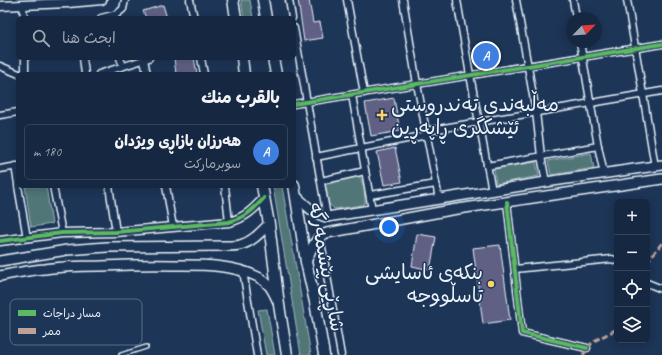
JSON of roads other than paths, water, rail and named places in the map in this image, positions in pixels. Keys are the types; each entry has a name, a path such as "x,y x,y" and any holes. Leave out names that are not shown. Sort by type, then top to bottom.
{"highway":[{"path":"233,0 236,16"},
{"path":"263,0 266,16"},
{"path":"242,60 244,72"},
{"path":"273,60 276,72"},
{"path":"262,188 269,224 278,305 288,355"},
{"name":"شاڕێی پێشمەرگە","path":"295,188 306,262 315,302 324,355"}],"main road":[{"path":"296,196 314,212 327,217 492,190 658,166"},
{"path":"306,262 315,241 320,236 327,233 451,210 662,179"},
{"path":"0,261 67,250 107,247 241,245 256,236 269,224"},
{"path":"67,250 68,267"},
{"path":"0,276 68,267 191,265 227,267 257,277 267,283 272,289 278,305"}],"street":[{"path":"0,6 10,3 23,4 102,0"},
{"path":"111,16 117,14 123,9 125,0"},
{"path":"190,0 194,16"},
{"path":"289,0 292,16"},
{"path":"347,0 364,93"},
{"path":"403,0 439,199"},
{"path":"457,0 492,190"},
{"path":"516,0 536,112 541,156 546,182"},
{"path":"573,0 575,12"},
{"path":"627,0 643,94 658,166"},
{"path":"23,4 24,16"},
{"path":"296,39 327,217"},
{"path":"296,104 662,44"},
{"path":"581,48 604,174"},
{"path":"25,60 25,72"},
{"path":"83,60 85,72"},
{"path":"121,60 123,66"},
{"path":"105,72 143,60"},
{"path":"146,60 147,72"},
{"path":"201,60 204,72"},
{"path":"0,66 16,73"},
{"path":"316,157 479,122 662,91"},
{"path":"352,95 372,210"},
{"path":"0,115 16,112"},
{"path":"487,166 598,146"},
{"path":"0,168 16,166"},
{"path":"321,181 365,171"},
{"path":"370,195 436,184"},
{"path":"19,188 27,238"},
{"path":"53,188 62,233"},
{"path":"109,188 116,232"},
{"path":"166,188 173,227"},
{"path":"225,188 229,222"},
{"path":"0,241 62,233 116,232 229,222 237,220 250,212 264,198"},
{"path":"507,202 522,333 587,348"},
{"path":"320,236 341,355"},
{"path":"515,269 614,260"},
{"path":"243,272 257,355"},
{"path":"650,284 662,289"}],"lane":[{"path":"121,355 146,347"}],"place":[{"name":"ھەرزان بازاڕی ویژدان","path":"486,56"},
{"name":"مەڵبەندی تەندروستی ئێشکگری ڕاپەڕین","path":"382,115"},
{"name":"بنکەی ئاسایشی تاسڵووجە","path":"491,284"}]}
